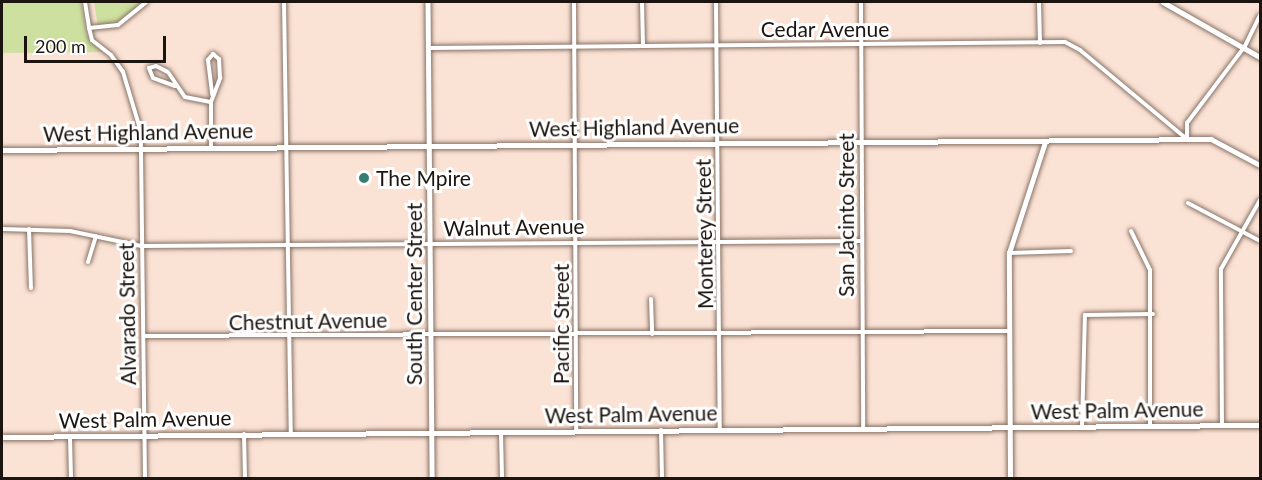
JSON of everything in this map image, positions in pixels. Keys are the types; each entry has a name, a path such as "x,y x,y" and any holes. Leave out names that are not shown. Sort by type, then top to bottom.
{"street":[{"path":"86,2 89,28 118,25 146,2"},
{"path":"284,2 287,338 291,433"},
{"name":"South Center Street","path":"428,2 432,478"},
{"name":"Pacific Street","path":"574,2 576,431"},
{"path":"642,2 643,45"},
{"name":"Monterey Street","path":"716,2 720,430"},
{"name":"San Jacinto Street","path":"861,2 863,429"},
{"path":"1039,2 1040,43"},
{"path":"1163,2 1245,46 1260,57"},
{"path":"1187,139 1187,123 1245,46 1260,15"},
{"name":"Alvarado Street","path":"89,28 92,40 111,55 123,72 140,125 145,478"},
{"name":"Cedar Avenue","path":"429,48 1065,42 1080,50 1187,139"},
{"path":"211,147 212,95 208,60 213,54 219,58 220,78 212,95"},
{"path":"175,86 153,78 149,68 156,66 168,72 175,86 189,100 211,102"},
{"name":"West Highland Avenue","path":"2,150 1187,139 1217,140 1260,165"},
{"path":"1010,478 1009,253 1045,142"},
{"path":"1222,426 1221,269 1260,200"},
{"path":"1188,203 1260,241"},
{"name":"Walnut Avenue","path":"2,229 29,229 96,236 141,246 286,242 430,243 719,239 862,241"},
{"path":"29,229 30,288"},
{"path":"1131,231 1148,262 1153,314 1150,426"},
{"path":"88,262 96,236"},
{"path":"1009,253 1071,251"},
{"path":"651,299 652,334"},
{"path":"1082,427 1085,315 1153,314"},
{"name":"Chestnut Avenue","path":"144,336 287,338 430,334 1009,331"},
{"name":"West Palm Avenue","path":"2,437 1260,425"},
{"path":"661,430 662,478"},
{"path":"244,433 245,478"},
{"path":"501,433 502,478"},
{"path":"70,437 71,478"}],"green space":[{"path":"2,2 81,2 86,34 102,52 2,53"},
{"path":"94,2 143,2 115,24 98,26"}],"place":[{"name":"The Mpire","path":"364,178"}]}
